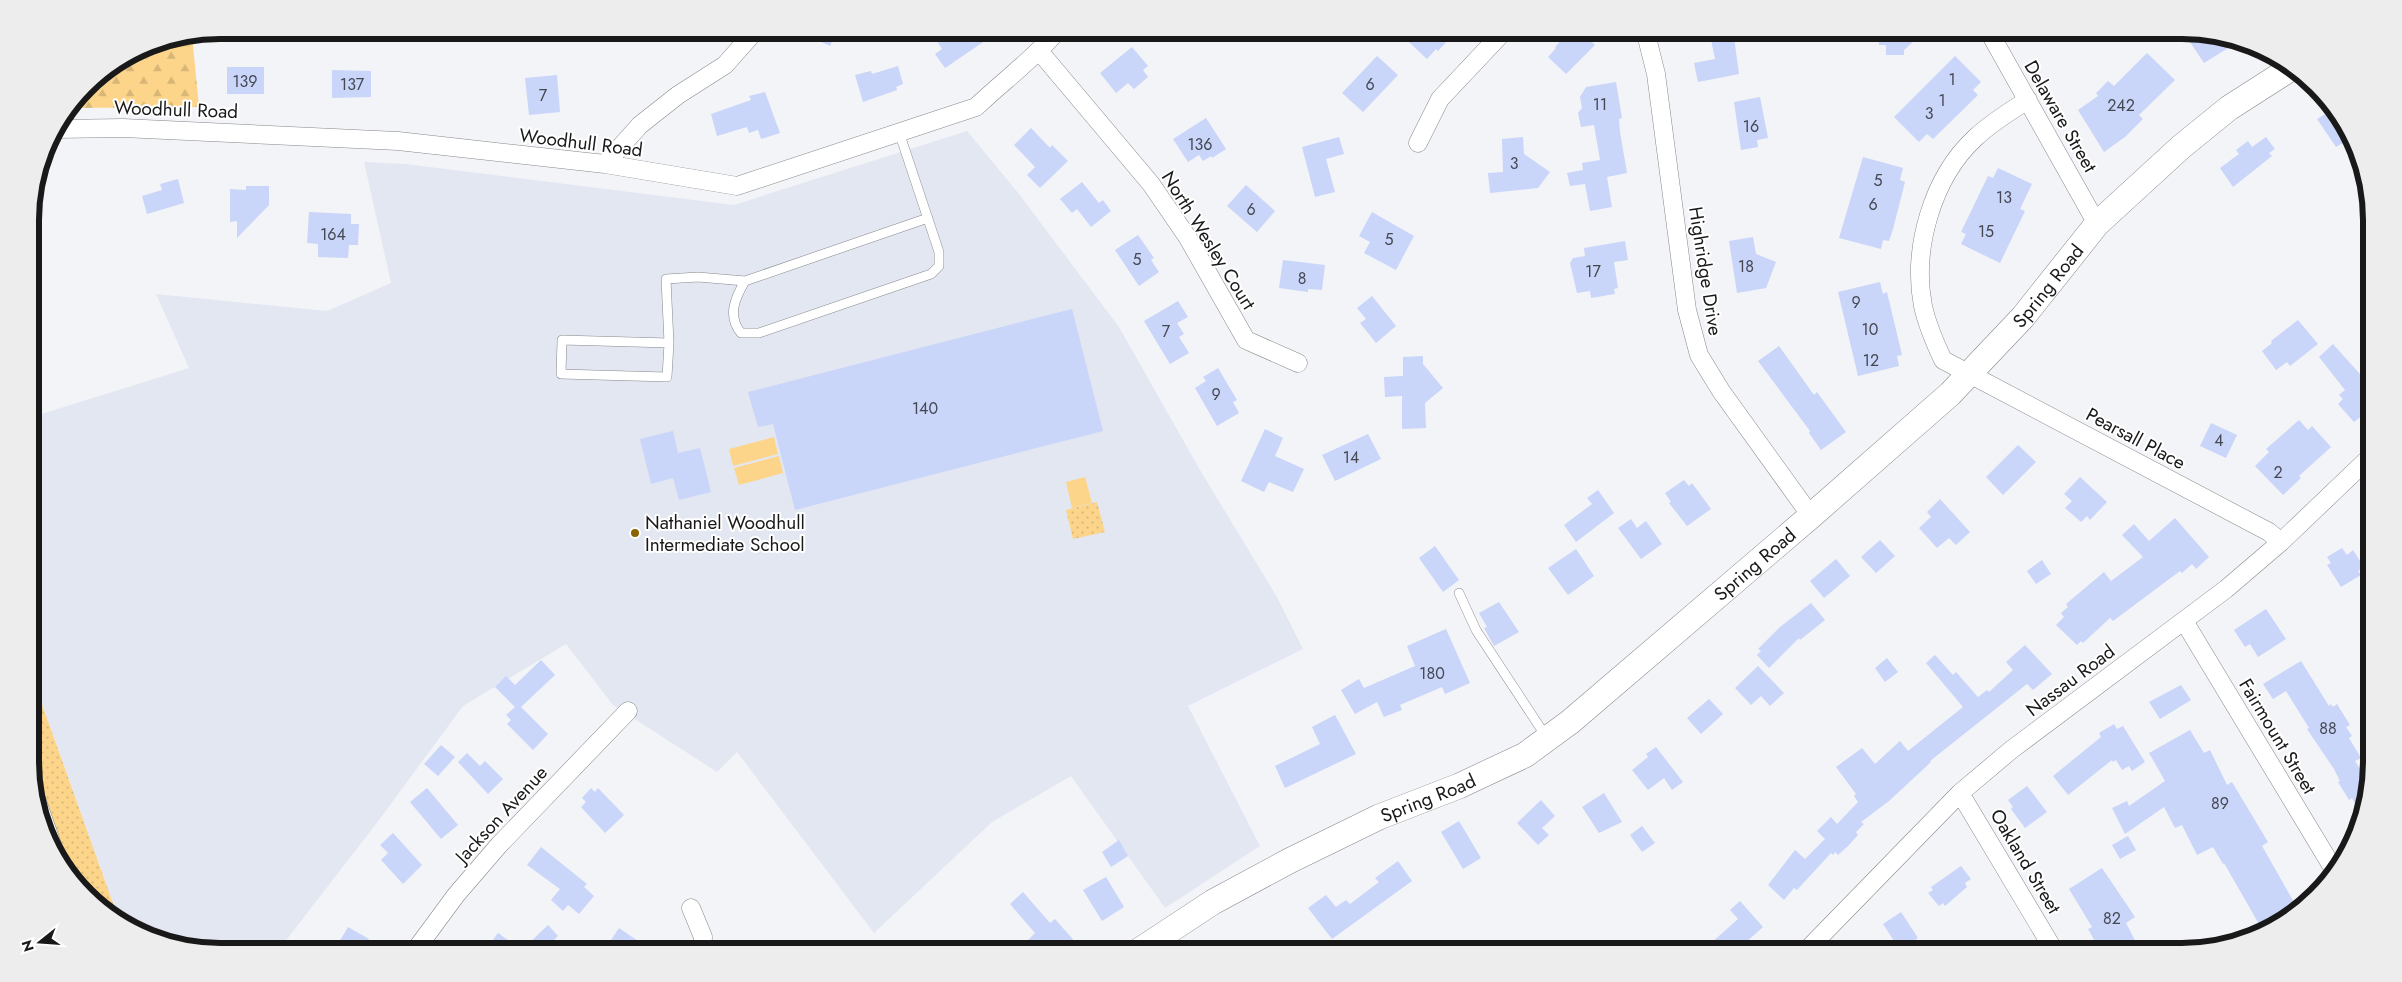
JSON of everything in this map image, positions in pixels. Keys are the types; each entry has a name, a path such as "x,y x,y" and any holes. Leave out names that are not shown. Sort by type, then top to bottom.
{"main road":[{"name":"Spring Road","path":"1150,943 1213,902 1289,861 1379,817 1459,786 1516,759 1570,722 1811,516 1970,375 2023,317 2097,224 2181,147 2222,114 2286,71"}],"street":[{"path":"605,164 640,125 678,95 725,65 748,39"},
{"name":"Woodhull Road","path":"63,129 123,128 398,141 605,164 737,186 976,107 1005,79 1040,52 1051,39"},
{"path":"1418,143 1440,99 1497,39"},
{"name":"Highridge Drive","path":"1647,39 1656,74 1688,310 1699,355 1721,391 1811,516"},
{"name":"Delaware Street","path":"1993,39 2097,224"},
{"name":"North Wesley Court","path":"1040,52 1151,184 1188,238 1246,340 1298,363"},
{"name":"Pearsall Place","path":"2028,100 2010,111 1975,138 1950,170 1931,208 1924,242 1921,274 1923,306 1931,335 1943,360 2269,532 2281,542"},
{"name":"Nassau Road","path":"1814,943 1960,793 2011,750 2184,621 2281,542 2363,464"},
{"name":"Fairmount Street","path":"2184,621 2331,865"},
{"name":"Jackson Avenue","path":"421,943 456,895 498,844 628,711"},
{"name":"Oakland Street","path":"1960,793 2050,943"},
{"path":"691,908 703,937 703,943"}],"lane":[{"path":"745,281 734,304 734,320 741,333 759,333 931,274 939,266 939,252 900,132"},
{"path":"669,343 562,340 561,374 668,377 669,343 666,279 698,278 745,281 928,218"},
{"path":"1459,593 1476,630 1547,738"},
{"path":"45,807 52,830"}],"shaded area":[{"name":"Nathaniel Woodhull Intermediate School","path":"967,131 1019,194 1119,327 1200,470 1277,597 1303,649 1188,706 1260,846 1165,908 1071,776 992,822 874,933 737,752 717,772 613,705 566,644 463,706 379,820 284,943 208,943 184,940 140,925 115,910 39,696 39,415 189,368 156,294 327,311 391,283 364,162 405,164 734,205"}],"green space":[{"path":"193,41 199,107 78,108 100,84 129,63 162,48"},
{"path":"774,437 778,454 733,466 729,449"},
{"path":"779,456 783,473 739,485 734,468"},
{"path":"1085,477 1092,503 1072,508 1066,482"},
{"path":"1097,502 1105,532 1073,539 1066,510"},
{"path":"39,696 115,910 84,882 69,863 57,842 48,820 42,798 39,774"}],"building":[{"path":"815,39 833,39 830,46"},
{"path":"940,39 988,39 945,68 935,54 942,49 937,41"},
{"path":"1406,39 1449,39 1438,51 1436,49 1427,59"},
{"path":"1563,39 1589,39 1595,45 1566,74 1548,57"},
{"path":"1711,39 1734,39 1739,74 1698,82 1694,63 1715,59"},
{"path":"1879,39 1916,39 1904,50 1904,55 1886,55 1886,45 1879,45"},
{"path":"2188,39 2206,40 2232,46 2204,63"},
{"path":"1132,47 1148,66 1143,70 1148,77 1134,89 1128,83 1116,93 1100,73"},
{"path":"2147,53 2175,80 2139,115 2143,119 2125,137 2104,152 2078,110 2098,96 2096,93 2108,81 2114,86"},
{"path":"1377,56 1398,75 1363,112 1342,93"},
{"path":"1955,56 1981,82 1973,90 1978,95 1933,139 1927,134 1919,142 1894,117"},
{"path":"898,66 903,84 896,87 897,90 863,102 855,75 871,71 872,74"},
{"path":"227,67 264,67 264,94 227,94"},
{"path":"332,70 371,71 371,97 332,98"},
{"path":"557,75 560,112 529,115 525,78"},
{"path":"1616,82 1622,118 1619,119 1620,132 1627,173 1607,177 1612,207 1590,211 1585,184 1570,186 1567,173 1583,170 1582,163 1600,160 1594,125 1581,127 1578,113 1582,108 1580,97 1586,87"},
{"path":"765,92 780,133 761,139 758,130 749,133 747,127 717,136 711,114 751,100 749,96"},
{"path":"1760,97 1768,138 1757,140 1758,147 1741,150 1734,102"},
{"path":"2328,112 2345,141 2336,147 2317,119"},
{"path":"1206,118 1226,149 1212,158 1211,156 1203,161 1199,155 1188,162 1173,139"},
{"path":"1031,128 1050,148 1052,145 1068,161 1040,188 1027,175 1035,167 1014,145"},
{"path":"1339,137 1344,154 1326,159 1335,192 1315,197 1302,147"},
{"path":"1523,137 1524,154 1550,172 1538,188 1490,193 1488,173 1503,172 1502,139"},
{"path":"2266,137 2275,149 2269,153 2272,156 2233,187 2220,168 2239,154 2236,150 2248,141 2252,147"},
{"path":"1863,157 1903,168 1900,180 1905,182 1893,229 1889,241 1883,240 1881,249 1839,238"},
{"path":"1998,168 2032,184 2020,209 2025,211 2000,263 1961,244 1966,234 1961,232 1988,176 1993,178"},
{"path":"178,179 184,203 147,214 142,196 162,190 160,184"},
{"path":"1082,182 1099,203 1103,200 1111,211 1091,227 1077,209 1072,213 1060,199"},
{"path":"1246,185 1275,211 1257,232 1227,206"},
{"path":"246,186 269,186 269,205 237,238 237,221 230,222 230,189 246,190"},
{"path":"309,212 351,214 351,224 359,224 358,245 349,245 348,258 318,257 318,244 307,243"},
{"path":"1372,212 1414,236 1396,270 1364,253 1370,242 1359,236"},
{"path":"1138,235 1154,258 1151,260 1159,272 1139,286 1115,250"},
{"path":"1753,237 1756,254 1776,262 1766,288 1737,293 1729,241"},
{"path":"1625,241 1628,260 1614,262 1618,288 1614,289 1615,294 1591,298 1590,291 1577,293 1570,263 1573,258 1585,256 1584,248"},
{"path":"1283,260 1325,265 1322,290 1308,289 1308,292 1279,288"},
{"path":"1880,282 1883,294 1887,292 1902,355 1897,356 1899,366 1858,376 1838,292"},
{"path":"1372,296 1396,326 1376,343 1360,323 1366,319 1357,308"},
{"path":"1178,301 1188,317 1177,323 1184,334 1179,337 1189,353 1170,364 1144,321"},
{"path":"1072,309 1103,431 795,510 773,424 758,427 748,392"},
{"path":"2298,320 2318,344 2290,366 2287,362 2276,370 2262,351 2272,343 2271,341"},
{"path":"2333,344 2363,378 2363,415 2354,422 2338,404 2343,399 2339,395 2345,390 2319,357"},
{"path":"1779,346 1814,395 1817,392 1846,432 1821,450 1809,433 1810,431 1758,361"},
{"path":"1423,356 1423,364 1443,388 1425,403 1426,428 1402,429 1402,396 1385,397 1384,377 1403,376 1403,357"},
{"path":"1218,368 1237,400 1233,402 1239,413 1217,426 1195,388 1206,381 1203,377"},
{"path":"2299,420 2308,430 2312,426 2331,447 2299,476 2301,478 2283,495 2255,466 2269,452 2266,449"},
{"path":"2211,423 2237,435 2226,458 2200,446"},
{"path":"1265,429 1283,438 1275,456 1304,469 1293,492 1269,482 1264,492 1241,481"},
{"path":"673,431 678,453 700,448 711,492 679,500 673,478 651,484 640,439"},
{"path":"1368,434 1381,459 1335,481 1322,455"},
{"path":"2018,445 2036,462 2003,495 1986,477"},
{"path":"2080,477 2107,502 2090,520 2087,516 2081,522 2065,508 2072,501 2064,494"},
{"path":"1684,480 1689,486 1692,483 1711,509 1687,526 1669,503 1671,502 1665,493"},
{"path":"1598,490 1614,513 1576,542 1564,525 1592,504 1587,498"},
{"path":"1940,499 1970,532 1956,545 1949,538 1937,548 1919,528 1931,517 1927,512"},
{"path":"2175,518 2209,557 2196,569 2192,564 2182,573 2180,571 2113,621 2110,618 2083,643 2081,641 2077,645 2056,625 2064,617 2061,613 2068,607 2066,604 2104,572 2111,581 2143,557 2122,535 2134,524 2149,541"},
{"path":"1631,519 1637,528 1646,521 1662,544 1641,559 1618,528"},
{"path":"1880,540 1895,556 1876,573 1861,557"},
{"path":"1435,546 1459,580 1443,592 1419,558"},
{"path":"2342,548 2347,555 2353,550 2363,565 2358,571 2361,575 2341,587 2327,565 2331,563 2327,557"},
{"path":"1576,549 1594,576 1568,595 1548,568"},
{"path":"1836,559 1850,576 1824,598 1810,581"},
{"path":"2042,560 2051,574 2036,584 2027,571"},
{"path":"1499,602 1519,632 1494,646 1484,628 1487,627 1479,613"},
{"path":"1811,603 1825,620 1800,640 1799,638 1769,668 1757,655 1761,651 1758,649 1780,627"},
{"path":"2266,609 2286,639 2258,657 2250,644 2245,647 2234,630"},
{"path":"1446,629 1470,683 1445,694 1442,687 1400,705 1402,710 1384,717 1377,702 1355,714 1341,690 1359,679 1364,688 1415,666 1407,646"},
{"path":"2025,645 2052,674 2033,690 2027,684 1930,761 1889,801 1861,822 1864,824 1856,832 1858,835 1848,846 1838,855 1835,852 1833,855 1831,853 1797,890 1794,888 1784,900 1768,885 1795,850 1805,859 1825,839 1817,831 1831,817 1837,824 1858,802 1854,796 1856,794 1836,767 1862,748 1875,764 1900,741 1908,751 1963,707 1926,663 1935,655 1953,675 1956,672 1978,697 1987,690 1989,692 2013,670 2006,662"},
{"path":"1887,658 1898,672 1885,682 1875,668"},
{"path":"541,660 555,675 521,707 548,734 533,750 507,724 511,720 506,715 515,707 495,687 506,676 515,685"},
{"path":"2301,661 2329,706 2331,704 2333,707 2337,704 2350,725 2346,727 2352,736 2349,738 2361,758 2355,761 2363,774 2357,808 2352,798 2349,800 2338,782 2340,781 2334,769 2307,729 2309,728 2286,691 2273,699 2263,684"},
{"path":"1758,666 1784,693 1770,706 1761,696 1751,705 1735,688"},
{"path":"2181,685 2191,700 2160,719 2149,702"},
{"path":"1709,699 1723,714 1701,734 1687,718"},
{"path":"1335,715 1356,754 1285,788 1275,766 1320,744 1312,727"},
{"path":"2114,724 2117,729 2123,726 2145,762 2132,771 2129,766 2122,770 2116,760 2113,762 2112,760 2068,795 2053,776 2101,737 2099,733"},
{"path":"2190,730 2204,753 2210,750 2227,785 2232,782 2268,842 2262,846 2295,904 2260,926 2213,847 2197,855 2182,825 2175,828 2164,807 2125,834 2112,808 2127,801 2129,806 2165,781 2149,753"},
{"path":"441,745 455,757 438,776 424,764"},
{"path":"1656,747 1683,782 1672,790 1664,778 1648,790 1632,770 1648,757 1646,754"},
{"path":"467,753 480,766 485,761 503,779 488,794 458,762"},
{"path":"2027,786 2047,812 2025,828 2011,809 2013,807 2008,800"},
{"path":"427,788 458,825 441,839 410,802"},
{"path":"591,788 595,792 598,788 624,815 605,833 581,807 586,802 582,798"},
{"path":"1604,793 1622,822 1599,833 1582,807"},
{"path":"1541,800 1555,816 1542,828 1549,835 1538,845 1517,823"},
{"path":"1459,821 1481,858 1463,869 1441,832"},
{"path":"1642,826 1655,843 1642,852 1630,835"},
{"path":"393,833 422,865 403,884 381,860 388,853 380,845"},
{"path":"2128,836 2136,850 2120,859 2112,845"},
{"path":"1119,840 1128,856 1111,867 1102,852"},
{"path":"541,847 587,884 584,887 594,896 579,914 568,905 563,911 551,900 560,889 527,865"},
{"path":"1398,861 1412,881 1332,939 1308,908 1326,895 1336,907 1346,900 1350,904 1379,882 1375,878"},
{"path":"1961,866 1971,879 1965,883 1967,887 1945,906 1943,903 1939,906 1928,893 1933,890 1931,887"},
{"path":"2102,868 2135,917 2126,923 2136,943 2096,943 2088,929 2092,927 2069,889"},
{"path":"1106,877 1124,907 1102,921 1083,890"},
{"path":"1023,892 1050,923 1055,919 1076,943 1025,943 1035,933 1010,904"},
{"path":"1740,901 1763,927 1745,943 1711,943 1738,919 1730,910"},
{"path":"1901,912 1918,938 1910,943 1895,943 1883,924"},
{"path":"548,925 558,936 551,943 529,943"},
{"path":"348,927 369,939 367,943 339,943"},
{"path":"619,928 641,943 609,943"},
{"path":"498,933 512,943 491,943"}],"place":[{"name":"Nathaniel Woodhull Intermediate School","path":"635,533"}]}
